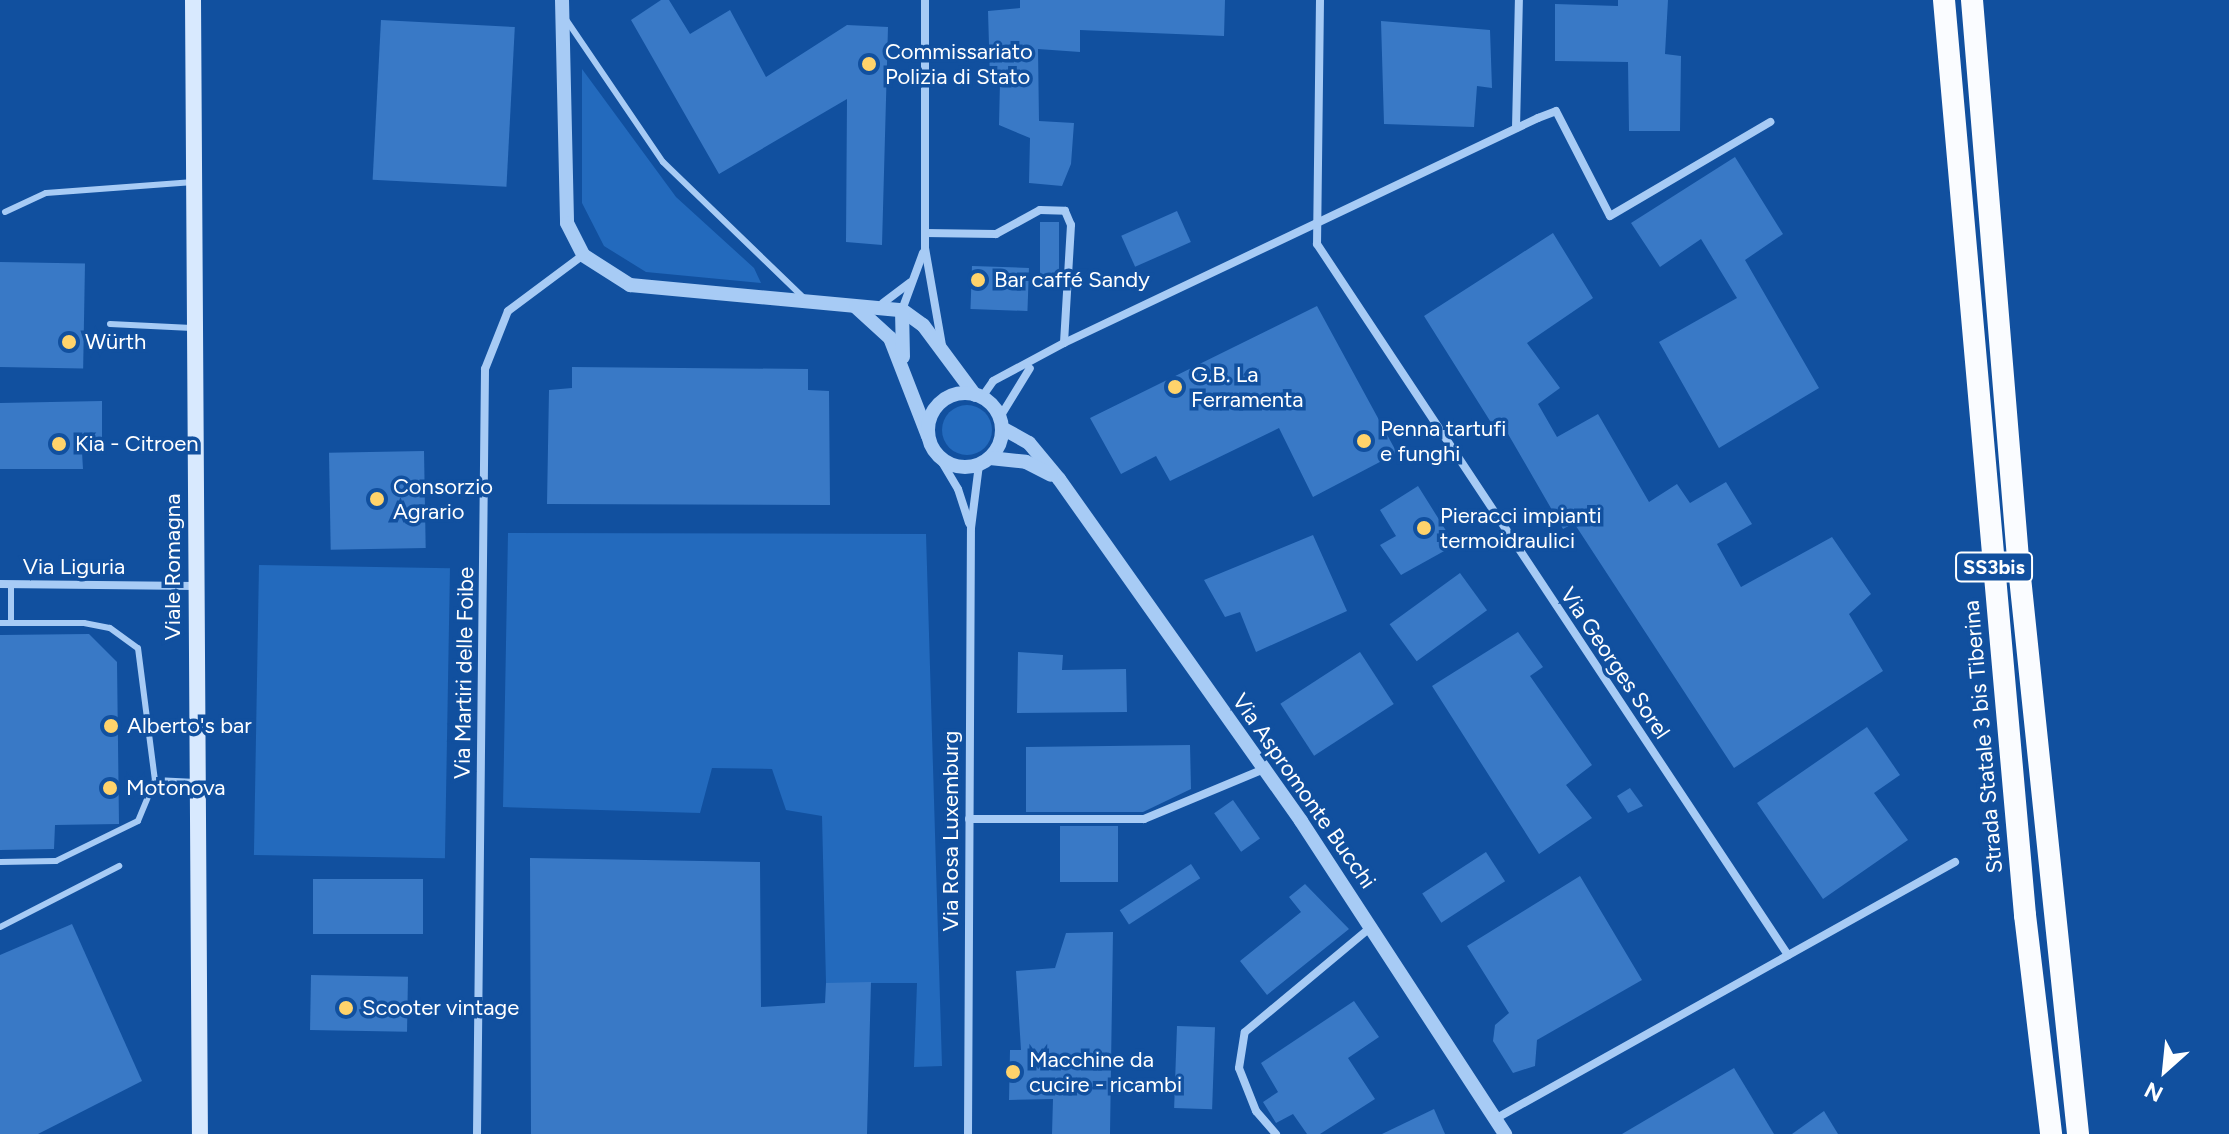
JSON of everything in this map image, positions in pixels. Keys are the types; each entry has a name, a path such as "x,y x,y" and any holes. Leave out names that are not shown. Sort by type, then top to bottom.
{"highway":[{"name":"Strada Statale 3 bis Tiberina","path":"1944,0 2025,915 2051,1134"},
{"name":"SS3bis","path":"1972,0 2018,558 2078,1134"}],"main road":[{"name":"Viale Romagna","path":"193,0 200,1134"}],"street":[{"path":"925,0 925,248 943,350"},
{"name":"Via Georges Sorel","path":"1320,0 1317,244 1788,955"},
{"path":"1516,128 1519,0"},
{"path":"562,6 567,223 583,255"},
{"path":"932,445 940,403 978,396 993,381 1033,364 1064,343 1279,236 1317,228 1556,111 1610,216 1770,122"},
{"path":"925,233 996,234 1040,210 1065,211 1071,225 1064,343"},
{"path":"925,248 902,310 903,363 914,410 932,445"},
{"name":"Via Aspromonte Bucchi","path":"583,255 630,285 856,307 883,303 902,310 943,350 1001,423 1029,443 1059,479 1264,769 1505,1134"},
{"name":"Via Martiri delle Foibe","path":"477,1134 485,369 508,311 583,255"},
{"path":"883,303 913,280"},
{"path":"856,307 890,338 903,363"},
{"path":"985,461 1014,385 1033,364"},
{"name":"Via Aspromonte Bucchi","path":"932,445 955,466 985,461 1026,462 1059,479"},
{"name":"Via Rosa Luxemburg","path":"932,445 958,489 971,528"},
{"name":"Via Rosa Luxemburg","path":"968,1134 971,528 985,461"},
{"name":"Via Liguria","path":"0,584 195,586"},
{"path":"969,819 1144,819 1264,769"},
{"path":"1495,1119 1955,862"},
{"path":"1276,1134 1256,1111 1239,1068 1245,1032 1371,927"}],"lane":[{"path":"562,6 663,162 805,300"},
{"path":"5,212 46,193 194,182"},
{"path":"110,324 195,328"},
{"path":"11,584 11,623"},
{"path":"0,623 84,623 110,628 138,648 155,780 138,821 56,861 0,862"},
{"path":"155,780 197,782"},
{"path":"0,927 119,866"}],"shaded area":[{"path":"582,69 676,197 754,268 761,283 646,272 604,246 582,203"},
{"path":"967,405 985,412 992,430 985,448 967,455 949,448 942,430 949,412"},
{"path":"508,533 926,534 942,1066 914,1067 917,983 826,983 822,816 786,810 772,769 712,768 700,813 503,807"},
{"path":"259,565 450,568 445,858 254,855"}],"building":[{"path":"661,0 669,0 690,34 730,10 766,77 847,25 888,27 882,245 846,242 847,99 719,174 631,20"},
{"path":"1020,0 1225,0 1224,36 1080,30 1080,52 1038,49 1039,121 1074,123 1071,164 1062,186 1029,183 1030,138 999,125 1000,81 990,79 988,11 1020,8"},
{"path":"1618,0 1668,0 1665,54 1681,56 1680,131 1629,131 1628,62 1555,61 1555,4 1618,6"},
{"path":"381,20 515,27 506,187 373,180"},
{"path":"1381,21 1490,30 1492,88 1477,86 1474,127 1384,124"},
{"path":"1735,157 1783,234 1745,260 1819,388 1719,448 1659,342 1737,298 1701,239 1660,267 1631,223"},
{"path":"1177,211 1191,242 1135,267 1121,236"},
{"path":"1040,222 1059,222 1059,277 1040,277"},
{"path":"1553,233 1593,298 1527,343 1560,388 1538,404 1557,437 1598,414 1649,502 1677,484 1690,503 1726,482 1752,524 1717,544 1741,587 1832,537 1871,594 1849,614 1883,671 1734,768 1574,523 1563,529 1504,427 1497,432 1424,316"},
{"path":"0,262 85,263 83,368 0,367"},
{"path":"972,266 1029,268 1027,311 970,309"},
{"path":"1317,306 1397,453 1313,497 1279,428 1170,481 1156,456 1121,474 1090,418"},
{"path":"572,367 808,369 808,390 829,391 830,505 547,504 549,390 572,388"},
{"path":"102,401 102,450 82,452 83,469 0,469 0,403"},
{"path":"424,451 426,548 331,550 329,453"},
{"path":"1418,486 1455,545 1401,575 1380,545 1396,536 1380,510"},
{"path":"1313,535 1347,611 1256,652 1240,612 1225,617 1204,580"},
{"path":"1460,573 1487,610 1417,661 1390,624"},
{"path":"1518,632 1543,667 1530,676 1592,765 1566,785 1592,818 1539,854 1432,686"},
{"path":"89,634 117,662 119,824 55,825 54,849 0,850 0,635"},
{"path":"1018,652 1063,655 1062,670 1126,669 1127,712 1017,713"},
{"path":"1360,652 1394,704 1314,756 1280,704"},
{"path":"1867,727 1900,775 1874,793 1908,840 1823,899 1757,803"},
{"path":"1190,745 1191,789 1143,812 1026,812 1026,747"},
{"path":"1630,788 1643,806 1628,813 1617,796"},
{"path":"1233,800 1260,839 1241,852 1214,813"},
{"path":"1060,826 1118,826 1118,882 1060,882"},
{"path":"1486,852 1505,881 1441,923 1422,893"},
{"path":"530,858 760,862 761,1007 825,1003 826,983 871,982 867,1134 531,1134"},
{"path":"1191,864 1200,878 1129,925 1120,910"},
{"path":"1580,876 1642,980 1537,1040 1535,1066 1513,1073 1493,1041 1495,1025 1509,1013 1467,946"},
{"path":"313,879 423,879 423,934 313,934"},
{"path":"1305,884 1349,929 1267,995 1240,961 1301,912 1289,897"},
{"path":"72,924 142,1081 38,1134 0,1134 0,955"},
{"path":"1113,932 1110,1134 1052,1134 1053,1099 1009,1100 1010,1050 1021,1050 1016,971 1055,968 1066,933"},
{"path":"311,975 408,977 407,1032 310,1030"},
{"path":"1354,1001 1379,1037 1348,1058 1375,1099 1320,1134 1307,1134 1293,1114 1276,1123 1263,1102 1278,1092 1261,1063"},
{"path":"1177,1026 1215,1027 1212,1109 1174,1108"},
{"path":"1734,1068 1774,1134 1622,1134"},
{"path":"1434,1109 1445,1134 1382,1134"},
{"path":"1824,1111 1838,1134 1792,1134"}],"place":[{"name":"Commissariato Polizia di Stato","path":"869,64"},
{"name":"Bar caffé Sandy","path":"978,280"},
{"name":"Würth","path":"69,342"},
{"name":"G.B. La Ferramenta","path":"1175,387"},
{"name":"Penna tartufi e funghi","path":"1364,441"},
{"name":"Kia - Citroen","path":"59,444"},
{"name":"Consorzio Agrario","path":"377,499"},
{"name":"Pieracci impianti termoidraulici","path":"1424,528"},
{"name":"Alberto's bar","path":"111,726"},
{"name":"Motonova","path":"110,788"},
{"name":"Scooter vintage","path":"346,1008"},
{"name":"Macchine da cucire - ricambi","path":"1013,1072"}]}
